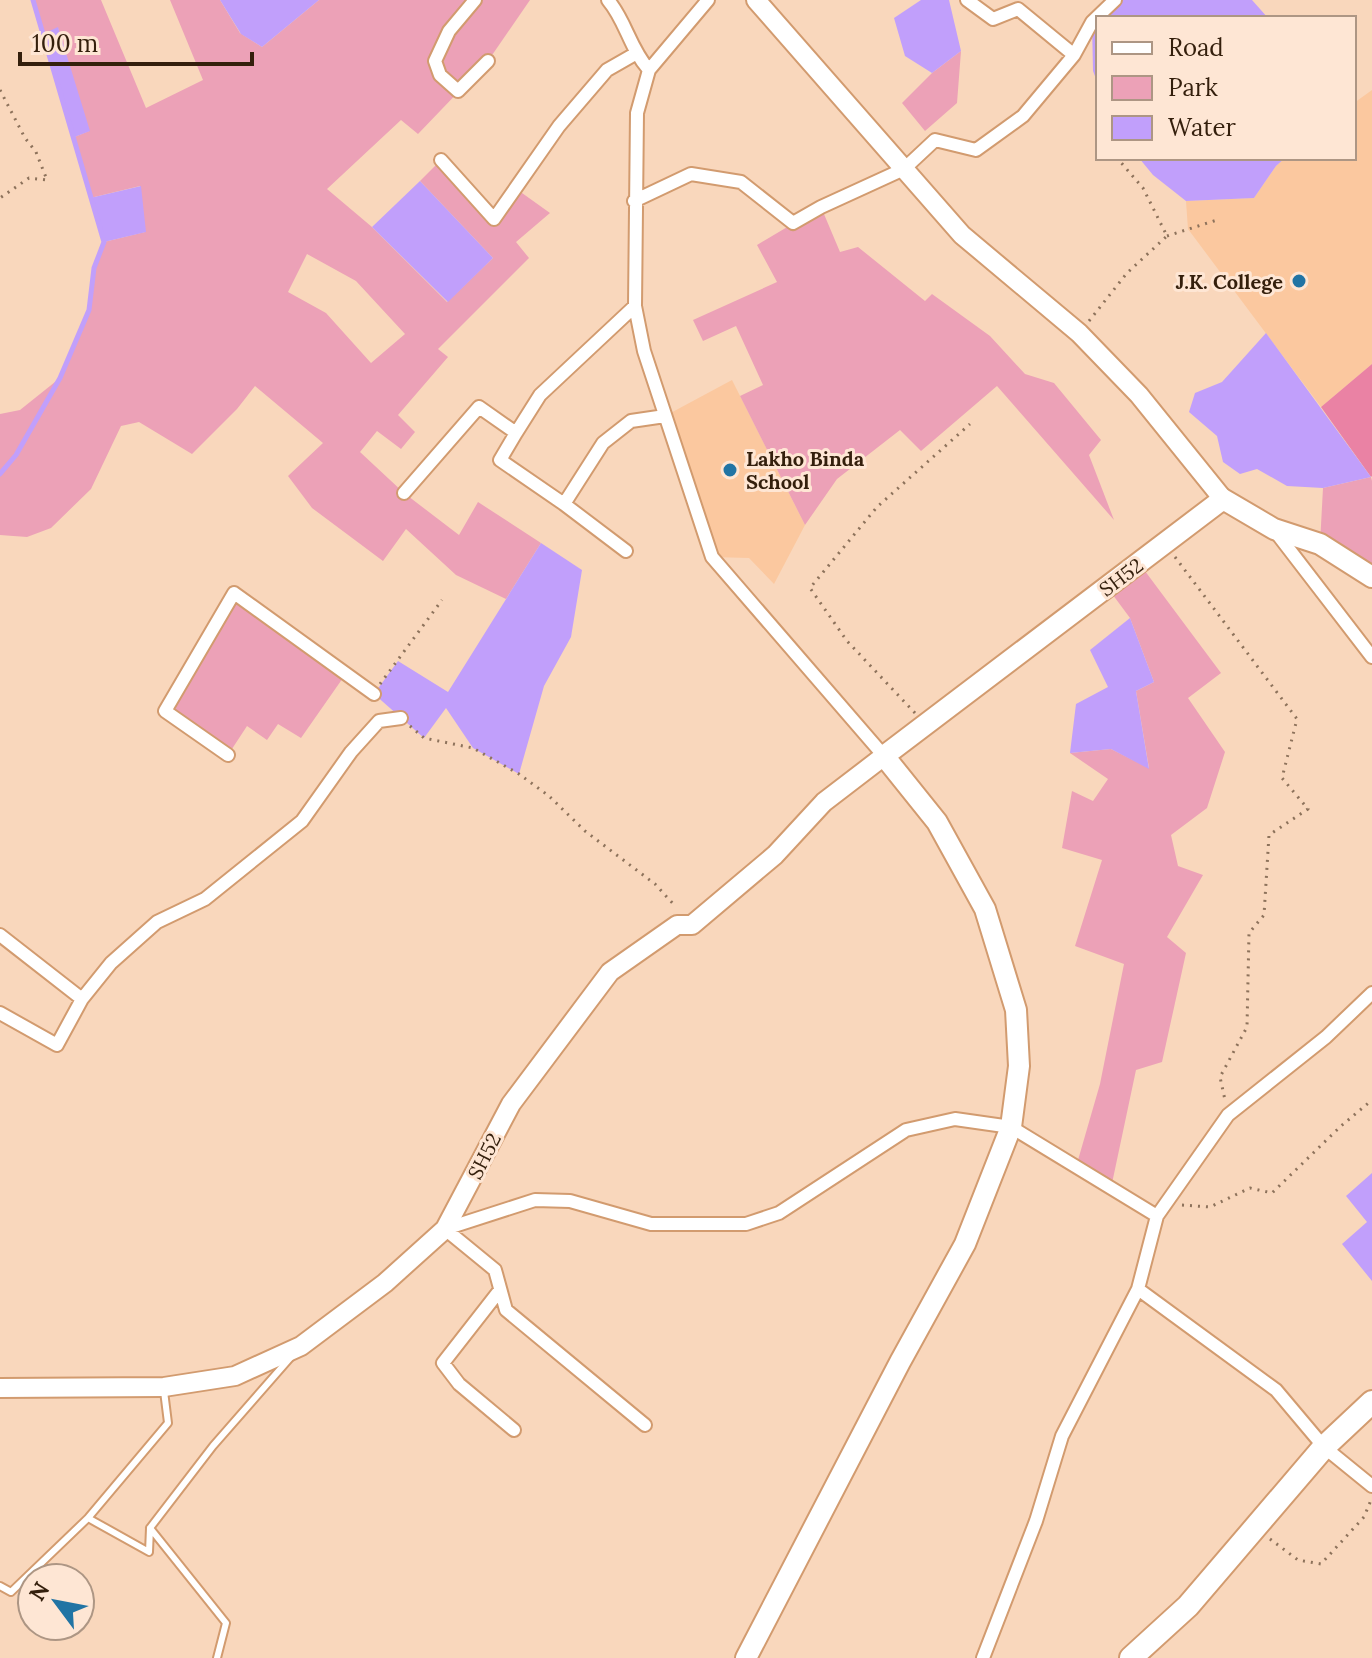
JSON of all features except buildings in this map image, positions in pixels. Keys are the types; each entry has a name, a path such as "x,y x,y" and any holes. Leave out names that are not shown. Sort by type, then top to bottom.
{"highway":[{"path":"1131,1658 1188,1606 1324,1447 1372,1402"}],"main road":[{"path":"1223,499 1274,529 1320,544 1372,577"},
{"name":"SH52","path":"884,756 1223,499"},
{"path":"746,1658 965,1244 1011,1127 1019,1066 1016,1010 985,909 937,822 884,756"}],"street":[{"path":"475,0 449,31 435,61 440,75 458,91 488,61"},
{"path":"608,0 616,9 635,54 649,70"},
{"path":"708,0 649,70 637,113 635,306 644,351 712,557 884,756"},
{"path":"756,0 962,235 1079,333 1139,395 1223,499"},
{"path":"967,0 993,19 1018,9 1074,55"},
{"path":"1098,16 1115,0"},
{"path":"634,201 691,174 741,182 793,223 904,169 935,140 976,150 1023,116 1074,55 1096,18"},
{"path":"441,160 494,219 559,126 607,70 635,54"},
{"path":"626,551 500,460 540,395 635,306"},
{"path":"404,493 479,407 516,433"},
{"path":"564,504 603,443 631,421 665,416"},
{"path":"1274,529 1372,657"},
{"path":"228,755 165,711 234,593 374,694"},
{"path":"0,1013 57,1045 82,999 111,963 157,922 205,899 302,821 351,752 379,721 401,718"},
{"name":"SH52","path":"0,1388 164,1387 235,1376 301,1346 385,1283 445,1229 511,1104 610,972 677,925 692,925 775,855 824,802 884,756"},
{"path":"0,935 82,999"},
{"path":"983,1658 1036,1521 1062,1436 1138,1289 1157,1216 1228,1115 1326,1037 1372,993"},
{"path":"445,1229 535,1200 570,1201 651,1224 746,1224 779,1213 906,1130 955,1119 1011,1127 1157,1216"},
{"path":"445,1229 495,1270 506,1310 645,1425"},
{"path":"1138,1289 1276,1390 1324,1447 1372,1486"},
{"path":"500,1290 443,1363 459,1384 514,1430"}],"lane":[{"path":"88,1518 149,1552 150,1528 213,1446 301,1346"},
{"path":"0,1586 11,1592 88,1518 168,1423 164,1387"},
{"path":"150,1528 226,1623 217,1658"}],"path":[{"path":"0,90 25,138 36,152 47,180 29,178 0,198"},
{"path":"1119,160 1143,188 1167,236"},
{"path":"1079,333 1127,273 1167,236 1220,219"},
{"path":"926,724 847,641 810,588 877,507 970,424"},
{"path":"1165,543 1297,719 1282,778 1308,809 1269,835 1264,915 1249,933 1247,1027 1220,1077 1228,1115"},
{"path":"388,674 442,600"},
{"path":"424,738 473,748 519,774 549,796 585,831 655,884 692,925"},
{"path":"1166,1204 1210,1207 1250,1188 1272,1193 1372,1100"},
{"path":"1254,1528 1298,1560 1321,1564 1364,1517 1372,1498"}],"shaded area":[{"name":"J.K. College","path":"1372,90 1372,364 1321,407 1188,229 1186,201 1254,198 1283,160 1356,160 1356,102"},
{"path":"1372,364 1372,476 1371,477 1321,407"},
{"name":"Lakho Binda School","path":"732,380 805,525 774,584 749,558 712,557 665,416"}],"green space":[{"path":"33,0 101,0 146,108 203,80 170,0 220,0 240,33 262,47 319,0 530,0 488,61 418,134 401,120 327,189 372,227 447,302 493,258 420,181 441,160 494,219 515,188 550,213 516,242 529,258 438,349 448,357 398,415 415,432 401,449 377,431 360,452 404,493 459,535 478,502 541,543 506,599 456,575 406,529 383,561 312,508 288,476 323,443 255,386 237,409 192,454 139,422 121,426 91,489 51,528 27,537 0,535 0,414 20,410 60,378 89,310 94,268 104,242 145,232 140,186 90,198 72,138 89,131 58,28 43,34","holes":["307,254 356,281 405,334 371,363 326,313 288,292"]},
{"path":"961,51 957,103 925,131 902,103 932,73"},
{"path":"821,207 840,252 858,247 925,301 932,294 990,336 1025,374 1054,383 1101,440 1089,455 1114,520 997,386 921,451 900,430 837,479 805,525 740,396 763,385 736,326 703,341 693,320 777,282 757,245"},
{"path":"1371,477 1372,577 1320,544 1323,488"},
{"path":"1139,563 1221,673 1188,698 1225,752 1207,808 1171,835 1178,866 1203,875 1167,937 1186,953 1162,1062 1136,1070 1111,1188 1076,1167 1100,1084 1124,964 1075,946 1102,860 1062,848 1072,791 1093,801 1108,779 1070,753 1111,749 1149,768 1136,691 1154,682 1130,618 1107,587"},
{"path":"234,593 345,675 301,738 278,724 267,740 247,726 228,755 165,711"}],"water":[{"path":"220,0 319,0 262,47 241,34"},
{"path":"921,0 949,0 961,51 932,73 905,56 894,18"},
{"path":"1115,0 1252,0 1266,16 1098,16"},
{"path":"1096,18 1096,79 1093,71 1092,22"},
{"path":"58,27 90,131 72,138 43,34"},
{"path":"1141,160 1283,160 1254,198 1186,201 1153,175"},
{"path":"420,181 493,258 448,302 372,227"},
{"path":"141,186 146,232 104,242 90,198"},
{"path":"1266,333 1371,477 1323,488 1287,486 1257,469 1240,474 1223,462 1217,436 1189,412 1195,393 1222,382"},
{"path":"541,543 582,570 571,637 544,686 519,774 473,748 446,708 424,738 374,694 398,661 448,692"},
{"path":"1130,618 1154,682 1136,691 1149,769 1111,749 1070,753 1076,704 1108,687 1090,650"},
{"path":"1372,1173 1372,1281 1342,1244 1367,1222 1346,1196"}],"waterway":[{"path":"0,474 16,455 60,378 89,310 94,268 104,242 33,0"}],"place":[{"name":"J.K. College","path":"1299,281"},
{"name":"Lakho Binda School","path":"730,470"}]}
